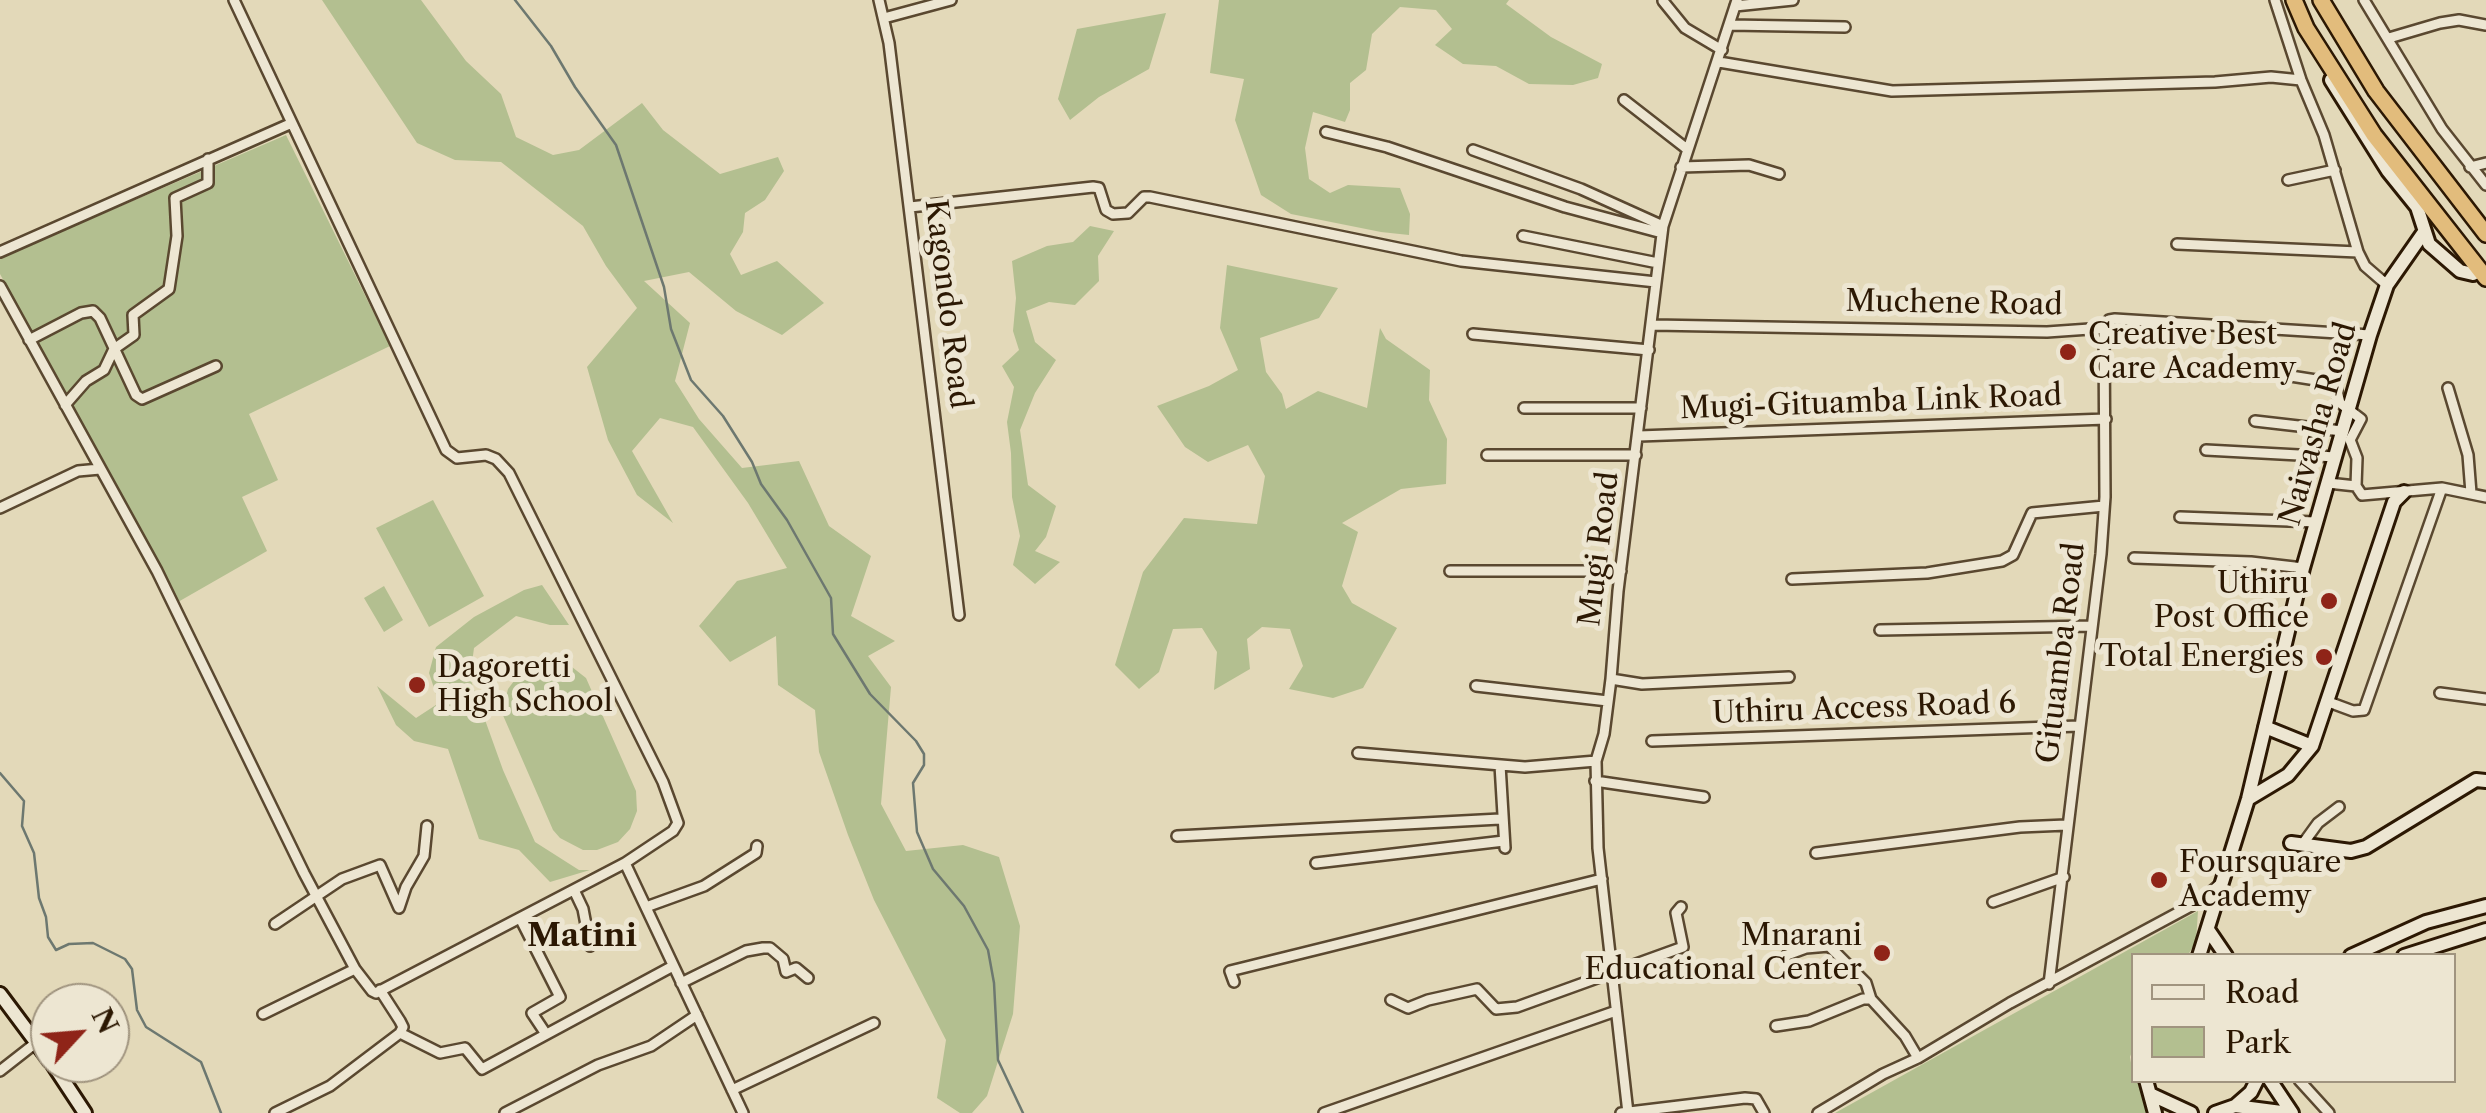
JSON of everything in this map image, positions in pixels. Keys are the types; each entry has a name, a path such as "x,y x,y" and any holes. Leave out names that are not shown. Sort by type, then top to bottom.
{"highway":[{"path":"2294,0 2306,28 2353,103 2482,274"},
{"path":"2321,0 2376,91 2479,221"}],"main road":[{"path":"2306,28 2346,106 2388,171 2418,207 2424,232 2434,249 2460,272 2482,274"},
{"name":"Naivasha Road","path":"2209,927 2248,799 2303,568 2370,334 2387,285 2424,232"},
{"path":"2248,799 2288,775 2312,746 2394,502 2404,492"},
{"path":"2265,727 2312,746"},
{"path":"2296,844 2351,851 2366,848 2476,780 2486,781"},
{"path":"2357,953 2426,922 2486,906"},
{"path":"2200,953 2209,927"},
{"path":"2209,927 2210,953"},
{"path":"2209,927 2224,953"},
{"path":"2413,953 2485,931"},
{"path":"2394,936 2402,953"},
{"path":"0,994 30,1033"},
{"path":"65,1083 85,1113"},
{"path":"2147,1083 2155,1113"},
{"path":"2215,1113 2235,1106 2256,1083"},
{"path":"2272,1083 2290,1113"},
{"path":"2152,1095 2190,1113"},
{"path":"2235,1106 2290,1113"}],"street":[{"path":"0,286 158,571 316,896 355,969 374,993 625,863 666,836 678,823 664,782 509,473 496,458 457,458 446,450 234,0"},
{"name":"Kagondo Road","path":"879,0 910,207 959,615"},
{"path":"884,18 951,0"},
{"path":"1664,0 1685,28 1722,50"},
{"path":"1736,3 1793,0"},
{"path":"2275,0 2335,170 2358,252 2364,266 2387,285"},
{"path":"2364,0 2442,129 2486,185"},
{"name":"Mugi Road","path":"1625,1112 1602,879 1596,762 1611,679 1663,229 1736,3"},
{"path":"2389,38 2440,22 2459,20 2486,26"},
{"path":"1730,26 1845,27"},
{"path":"1719,62 1892,91 2271,77 2301,80"},
{"path":"1624,100 1687,149"},
{"path":"0,252 292,123"},
{"path":"1326,132 1387,147 1565,207 1663,229"},
{"path":"1473,150 1580,189 1663,229"},
{"path":"65,405 86,380 104,370 114,349 134,335 133,315 169,289 176,236 175,198 208,183 208,159"},
{"path":"2470,166 2486,163"},
{"path":"1681,168 1749,165 1779,174"},
{"path":"2288,180 2335,170"},
{"path":"910,207 1093,187 1099,188 1106,210 1112,214 1128,213 1150,196 1461,261 1656,282"},
{"path":"1524,236 1658,263"},
{"path":"2177,244 2358,252"},
{"path":"29,340 93,311 136,395 142,399 216,366"},
{"name":"Muchene Road","path":"1652,325 2047,332 2104,328 2114,318 2370,334"},
{"name":"Gituamba Road","path":"2049,984 2104,506 2104,328"},
{"path":"1472,334 1649,350"},
{"path":"2278,374 2331,381 2337,386 2340,403 2361,419 2350,440 2357,458 2356,486 2362,495 2442,488 2486,497"},
{"path":"2448,388 2468,455 2471,493"},
{"path":"1524,408 1641,408"},
{"name":"Mugi-Gituamba Link Road","path":"1639,436 2106,419"},
{"path":"2255,421 2342,431"},
{"path":"78,471 89,450"},
{"path":"2206,450 2336,457"},
{"path":"1487,455 1636,455"},
{"path":"0,508 78,471 100,469"},
{"path":"2328,483 2356,486"},
{"path":"2326,700 2349,710 2364,710 2442,488"},
{"path":"1792,579 1928,572 2002,560 2014,555 2032,512 2104,506"},
{"path":"2180,517 2316,522"},
{"path":"2134,558 2303,568"},
{"path":"1450,571 1621,571"},
{"path":"1880,630 2092,626"},
{"path":"1611,679 1642,684 1789,678"},
{"path":"1476,686 1608,701"},
{"path":"2440,693 2486,700"},
{"name":"Uthiru Access Road 6","path":"1652,741 2078,726"},
{"path":"1358,754 1525,767 1596,762"},
{"path":"1316,864 1504,845 1500,765"},
{"path":"1595,780 1704,797"},
{"path":"2296,844 2339,807"},
{"path":"1178,836 1500,819"},
{"path":"1250,826 1392,825"},
{"path":"1816,854 2020,827 2066,825"},
{"path":"275,924 342,879 380,865 399,908 424,856 427,826"},
{"path":"646,907 704,886 756,853 757,846"},
{"path":"625,863 741,1112"},
{"path":"1993,902 2064,877"},
{"path":"1234,982 1230,971 1602,879"},
{"path":"1818,1113 2200,901 2222,883"},
{"path":"574,890 583,909 590,946"},
{"path":"1391,1000 1408,1008 1477,990 1501,1010 1683,947 1676,913 1681,907"},
{"path":"520,918 560,996 532,1013 546,1034"},
{"path":"1787,955 1829,946 1866,983 1871,999 1918,1058"},
{"path":"681,983 746,951 763,948 770,948 784,960 786,972 796,968 808,978"},
{"path":"400,1033 440,1053 464,1048 482,1069 674,966"},
{"path":"264,1014 355,969"},
{"path":"276,1113 342,1078 400,1033 400,1020 380,990"},
{"path":"1776,1026 1808,1021 1871,999"},
{"path":"1324,1113 1616,1011"},
{"path":"505,1113 598,1065 651,1046 697,1015"},
{"path":"732,1090 874,1023"},
{"path":"0,1071 30,1047"},
{"path":"2302,1083 2329,1113"},
{"path":"1625,1112 1745,1098 1756,1099 1764,1113"}],"green space":[{"path":"322,0 421,0 466,61 501,94 516,137 553,155 579,150 642,103 663,130 720,174 778,157 784,171 765,200 745,213 743,232 730,254 741,275 777,261 824,303 782,335 736,311 689,272 644,281 690,323 675,381 699,419 742,468 799,461 829,526 871,556 851,616 895,641 868,656 891,687 881,804 906,851 963,845 999,857 1020,926 1013,1014 987,1096 972,1113 960,1113 937,1098 946,1040 874,900 848,835 819,752 815,710 778,685 776,636 730,662 699,626 737,581 787,568 748,503 693,427 660,418 632,451 673,523 637,495 608,440 587,367 637,308 583,226 501,162 455,160 417,143"},
{"path":"1219,0 1509,0 1506,4 1551,37 1602,64 1598,78 1573,85 1529,84 1496,66 1463,64 1435,45 1452,29 1436,10 1400,7 1372,34 1366,70 1350,83 1350,110 1345,122 1313,112 1305,148 1309,179 1330,193 1348,185 1400,188 1410,214 1409,235 1381,232 1291,214 1261,195 1235,120 1244,79 1210,73"},
{"path":"1166,13 1149,69 1099,97 1070,120 1058,99 1077,29"},
{"path":"286,135 390,346 249,414 278,480 242,497 267,551 178,602 0,274 0,258"},
{"path":"1090,226 1114,231 1098,256 1099,281 1075,305 1049,302 1026,311 1035,342 1056,360 1035,393 1020,430 1028,485 1056,506 1046,537 1035,551 1060,562 1035,584 1013,565 1020,536 1012,497 1007,422 1014,387 1002,366 1019,350 1013,331 1016,298 1012,261 1047,246 1073,242"},
{"path":"1227,265 1338,288 1319,318 1260,338 1266,372 1282,394 1286,409 1318,391 1367,408 1380,328 1386,339 1430,370 1429,400 1447,439 1446,484 1401,489 1342,523 1358,532 1342,586 1352,603 1397,628 1363,688 1333,698 1289,689 1303,666 1290,629 1262,627 1247,639 1250,669 1214,690 1217,652 1202,628 1173,629 1159,672 1139,689 1115,665 1143,572 1184,518 1257,524 1265,476 1248,445 1208,462 1185,447 1157,406 1238,370 1220,328"},
{"path":"433,500 484,596 429,627 376,528"},
{"path":"542,585 569,625 550,625 516,616 474,648 470,678 503,770 535,842 579,870 590,870 550,882 519,850 479,839 448,749 414,741 396,725 377,686 416,718 439,703 429,673 436,647 474,617 524,590"},
{"path":"384,586 403,620 384,632 364,598"},
{"path":"547,660 572,667 586,678 636,791 637,811 630,829 618,842 597,850 583,850 553,830 502,713 508,689 523,669"},
{"path":"2198,911 2196,941 2189,953 2131,953 2131,1083 2142,1083 2149,1113 1835,1113"}],"waterway":[{"path":"515,0 551,46 616,145 664,287 671,329 691,380 723,416 761,484 787,520 831,598 833,634 870,694 924,754 924,765 913,783 917,832 933,869 964,906 988,950 998,1060 1023,1113"},
{"path":"0,773 24,801 22,826 34,853 39,898 48,937 56,950 69,944 93,943 125,959 132,969 137,1010 146,1027 201,1062 221,1113"}],"place":[{"name":"Creative Best Care Academy","path":"2068,352"},
{"name":"Uthiru Post Office","path":"2329,601"},
{"name":"Total Energies","path":"2324,657"},
{"name":"Dagoretti High School","path":"417,685"},
{"name":"Foursquare Academy","path":"2159,880"},
{"name":"Mnarani Educational Center","path":"1882,953"}],"district":[{"name":"Matini","path":"582,937"}]}
